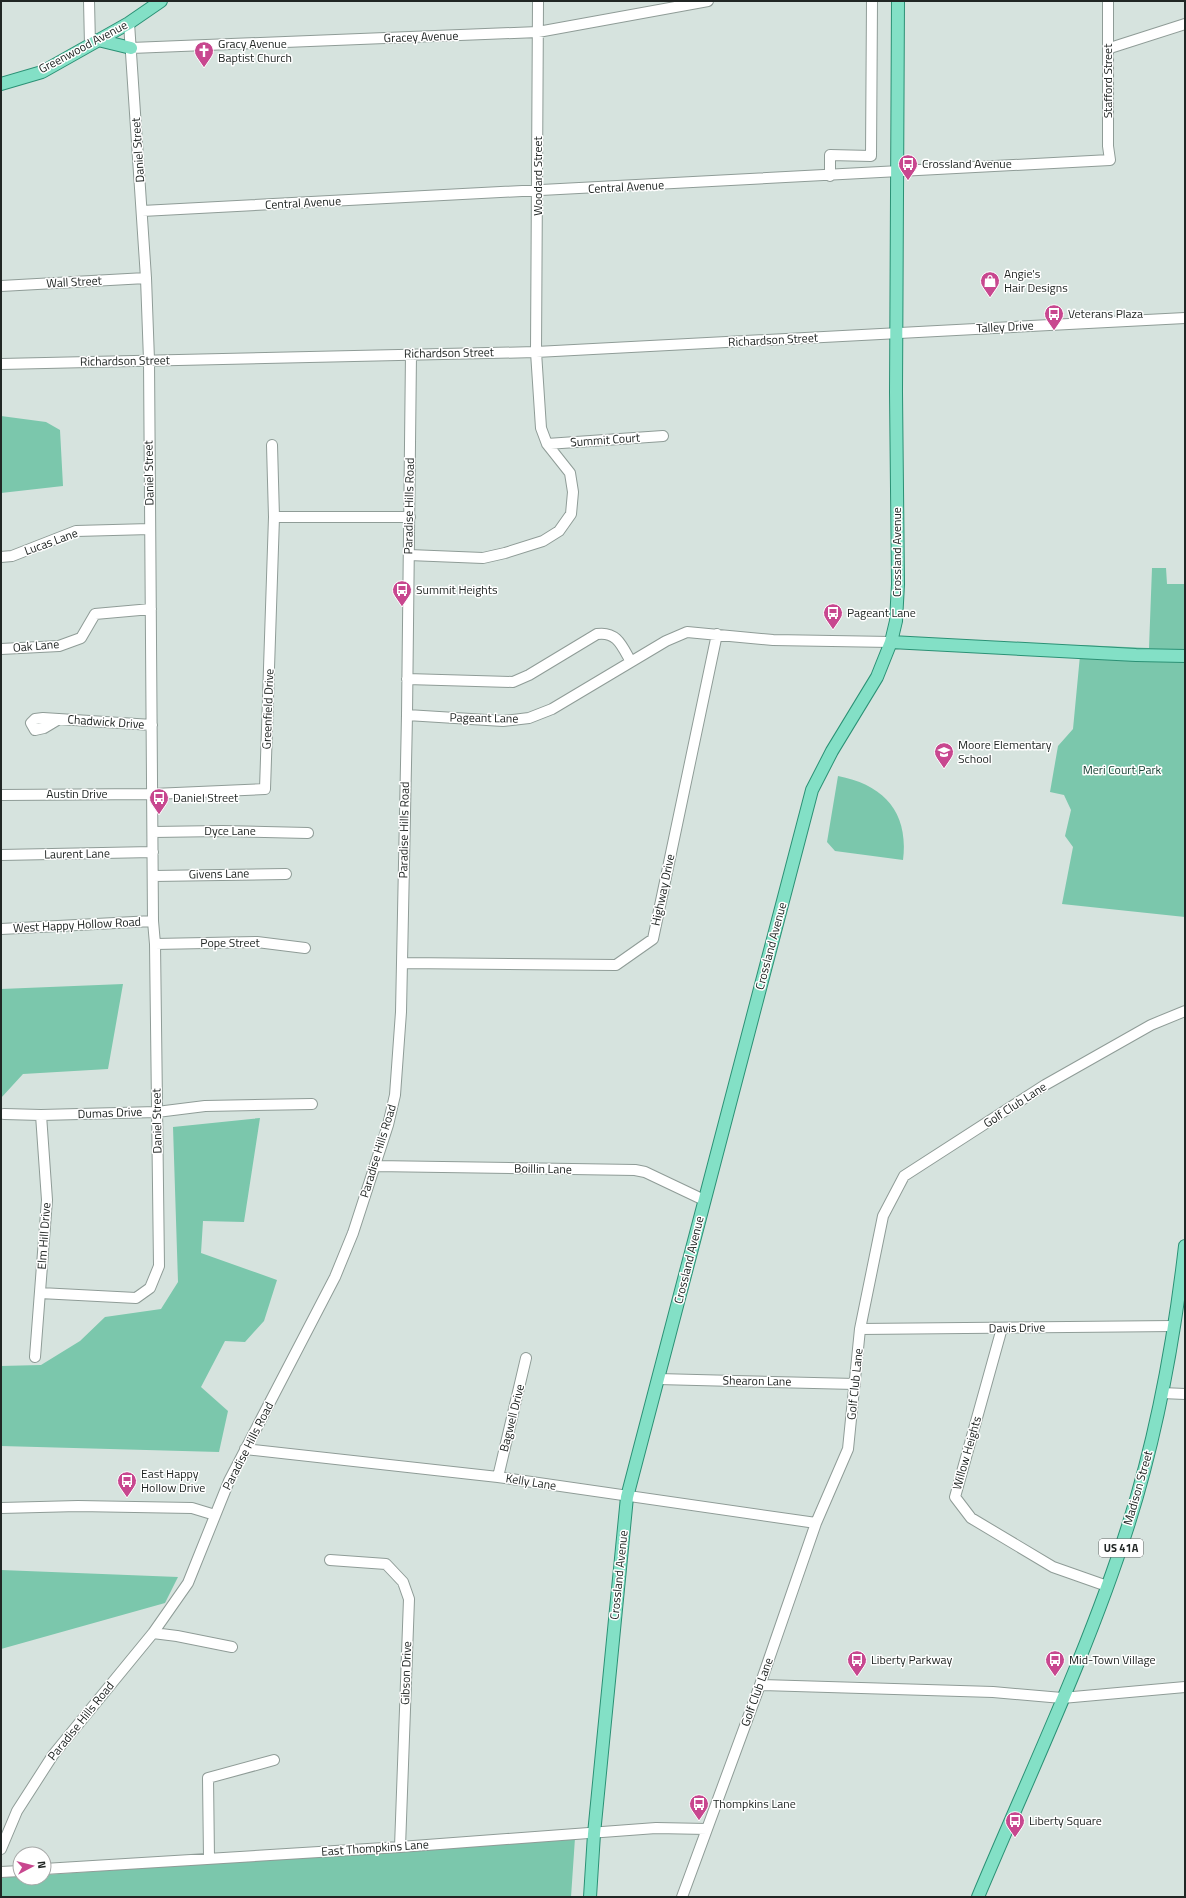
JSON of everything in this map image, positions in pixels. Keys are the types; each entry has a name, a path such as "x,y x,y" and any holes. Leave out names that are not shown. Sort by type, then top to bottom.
{"main road":[{"name":"Greenwood Avenue","path":"1,84 42,72 128,23 161,1"},
{"name":"Crossland Avenue","path":"590,1897 594,1834 627,1497 812,790 832,751 877,677 891,642 898,595 898,1"},
{"path":"94,43 131,48"},
{"name":"Pageant Lane","path":"891,642 1136,655 1185,656"},
{"name":"Madison Street","path":"978,1897 1062,1698 1107,1586 1138,1491 1162,1393 1174,1326 1185,1246"}],"street":[{"path":"89,1 94,43"},
{"name":"Woodard Street","path":"536,352 538,1"},
{"name":"Gracey Avenue","path":"131,48 538,32 708,1"},
{"path":"830,176 830,155 871,156 872,1"},
{"name":"Stafford Street","path":"1108,1 1108,146 1110,160"},
{"name":"Daniel Street","path":"40,1293 136,1298 150,1288 159,1266 155,944 153,921 149,360 142,211 128,23"},
{"path":"1110,48 1185,24"},
{"name":"Central Avenue","path":"142,211 898,173 1110,160"},
{"name":"Wall Street","path":"1,286 146,278"},
{"name":"Talley Drive","path":"897,333 1185,318"},
{"name":"Richardson Street","path":"1,364 536,352 897,333"},
{"path":"409,556 483,558 543,542 560,531 571,514 573,492 570,473 547,444 541,428 536,352"},
{"name":"Paradise Hills Road","path":"1,1849 16,1811 53,1755 152,1633 188,1583 215,1515 244,1449 335,1277 353,1233 375,1166 395,1094 399,1056 402,963 410,517 411,354"},
{"name":"Summit Court","path":"547,444 663,436"},
{"name":"Greenfield Drive","path":"153,794 265,789 274,517 272,445"},
{"path":"274,517 410,517"},
{"name":"Lucas Lane","path":"1,556 12,556 76,531 150,529"},
{"name":"Oak Lane","path":"1,649 59,646 80,638 95,614 151,609"},
{"name":"Pageant Lane","path":"407,715 504,721 529,718 552,709 682,633 700,631 773,640 891,642"},
{"path":"407,678 513,682 530,675 597,634 605,633 617,639 631,662"},
{"name":"Highway Drive","path":"402,963 616,965 652,939 717,634"},
{"name":"Chadwick Drive","path":"59,719 152,725"},
{"name":"Austin Drive","path":"1,795 153,794"},
{"name":"Dyce Lane","path":"153,832 222,831 308,833"},
{"name":"Laurent Lane","path":"1,855 153,852"},
{"name":"Givens Lane","path":"153,876 286,874"},
{"name":"West Happy Hollow Road","path":"1,929 153,921"},
{"name":"Pope Street","path":"155,944 257,942 305,948"},
{"name":"Golf Club Lane","path":"682,1897 760,1685 816,1523 848,1449 860,1329 883,1216 904,1176 1045,1085 1150,1025 1185,1011"},
{"name":"Dumas Drive","path":"4,1114 41,1115 157,1112 205,1106 312,1104"},
{"name":"Elm Hill Drive","path":"34,1357 47,1200 41,1115"},
{"name":"Boillin Lane","path":"375,1166 635,1170 645,1172 704,1200"},
{"name":"Davis Drive","path":"860,1329 1174,1326"},
{"name":"Willow Heights","path":"1002,1328 955,1497 971,1518 1053,1568 1107,1586"},
{"name":"Bagwell Drive","path":"498,1477 526,1358"},
{"name":"Shearon Lane","path":"658,1379 855,1384"},
{"path":"1162,1393 1185,1394"},
{"name":"Kelly Lane","path":"244,1449 498,1477 627,1497 816,1523"},
{"path":"1,1508 78,1506 192,1508 215,1515"},
{"name":"Gibson Drive","path":"330,1560 386,1564 403,1582 409,1599 400,1847"},
{"path":"152,1633 232,1647"},
{"path":"760,1685 993,1692 1062,1698 1185,1687"},
{"path":"208,1858 208,1778 274,1760"},
{"name":"East Thompkins Lane","path":"52,1868 400,1847 594,1834 656,1828 707,1829"},
{"path":"1,1872 12,1871"}],"green space":[{"path":"1,416 46,422 60,430 63,486 1,493"},
{"name":"Meri Court Park","path":"1152,568 1166,568 1167,584 1185,584 1185,917 1062,904 1073,847 1065,836 1071,810 1064,795 1050,792 1058,746 1073,729 1081,645 1149,648"},
{"path":"838,776 854,780 868,786 890,803 902,828 904,843 903,860 835,851 827,842"},
{"path":"123,984 108,1069 23,1074 1,1098 1,989"},
{"path":"260,1118 244,1222 203,1221 201,1253 277,1280 264,1321 245,1342 225,1341 201,1387 228,1411 219,1452 1,1446 1,1366 41,1365 80,1341 105,1317 161,1309 178,1282 173,1127"},
{"path":"1,1570 178,1577 165,1603 1,1649"},
{"path":"575,1838 571,1897 1,1897 1,1878 12,1877 12,1886 52,1886 52,1874"}],"place":[{"name":"Gracy Avenue Baptist Church","path":"204,68"},
{"name":"Crossland Avenue","path":"908,181"},
{"name":"Angie's Hair Designs","path":"990,298"},
{"name":"Veterans Plaza","path":"1054,331"},
{"name":"Summit Heights","path":"402,607"},
{"name":"Pageant Lane","path":"833,630"},
{"name":"Moore Elementary School","path":"944,769"},
{"name":"Daniel Street","path":"159,815"},
{"name":"East Happy Hollow Drive","path":"127,1498"},
{"name":"Liberty Parkway","path":"857,1677"},
{"name":"Mid-Town Village","path":"1055,1677"},
{"name":"Thompkins Lane","path":"699,1821"},
{"name":"Liberty Square","path":"1015,1838"}]}
